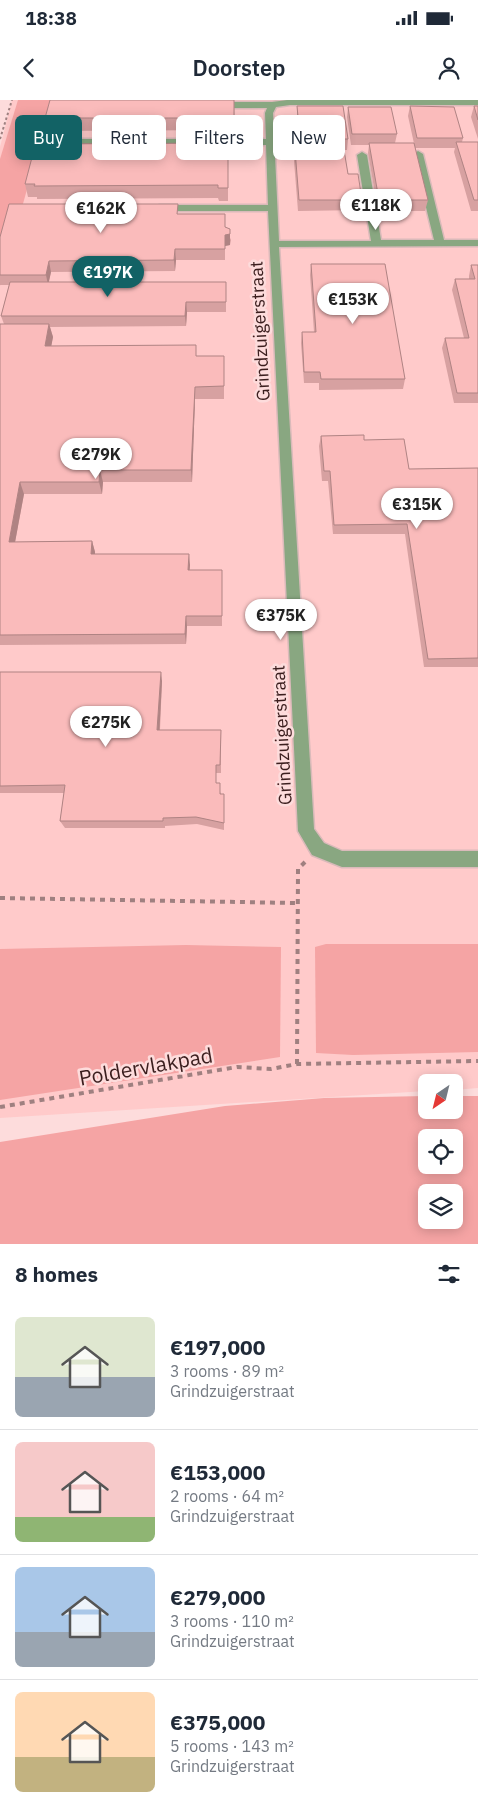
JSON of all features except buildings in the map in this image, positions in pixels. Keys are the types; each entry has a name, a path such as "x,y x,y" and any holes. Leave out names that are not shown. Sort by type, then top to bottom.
{"street":[{"path":"205,106 272,105 290,102 478,102"},
{"name":"Grindzuigerstraat","path":"272,105 269,113 272,208 306,830 318,849"},
{"path":"82,142 270,142"},
{"path":"418,154 440,243"},
{"path":"362,155 377,244"},
{"path":"144,208 272,208"},
{"path":"274,244 478,243"},
{"path":"318,849 342,859 478,859"}],"path":[{"path":"0,139 12,100"},
{"path":"297,1064 298,869 318,849"},
{"path":"0,898 297,903"},
{"name":"Poldervlakpad","path":"0,1107 238,1068 270,1069 297,1064 478,1061"}],"shaded area":[{"path":"12,100 478,100 478,1088 463,1089 463,1074 418,1074 418,1092 0,1118 0,147"},
{"path":"18,100 52,100 48,115 15,115 15,160 35,160 0,286 0,159"},
{"path":"326,944 478,944 478,1052 353,1055 316,1053 315,947"},
{"path":"186,945 281,947 280,1057 0,1100 0,949"},
{"path":"418,1096 418,1119 463,1119 463,1096 478,1096 478,1244 0,1244 0,1142 225,1106 324,1098"}]}
